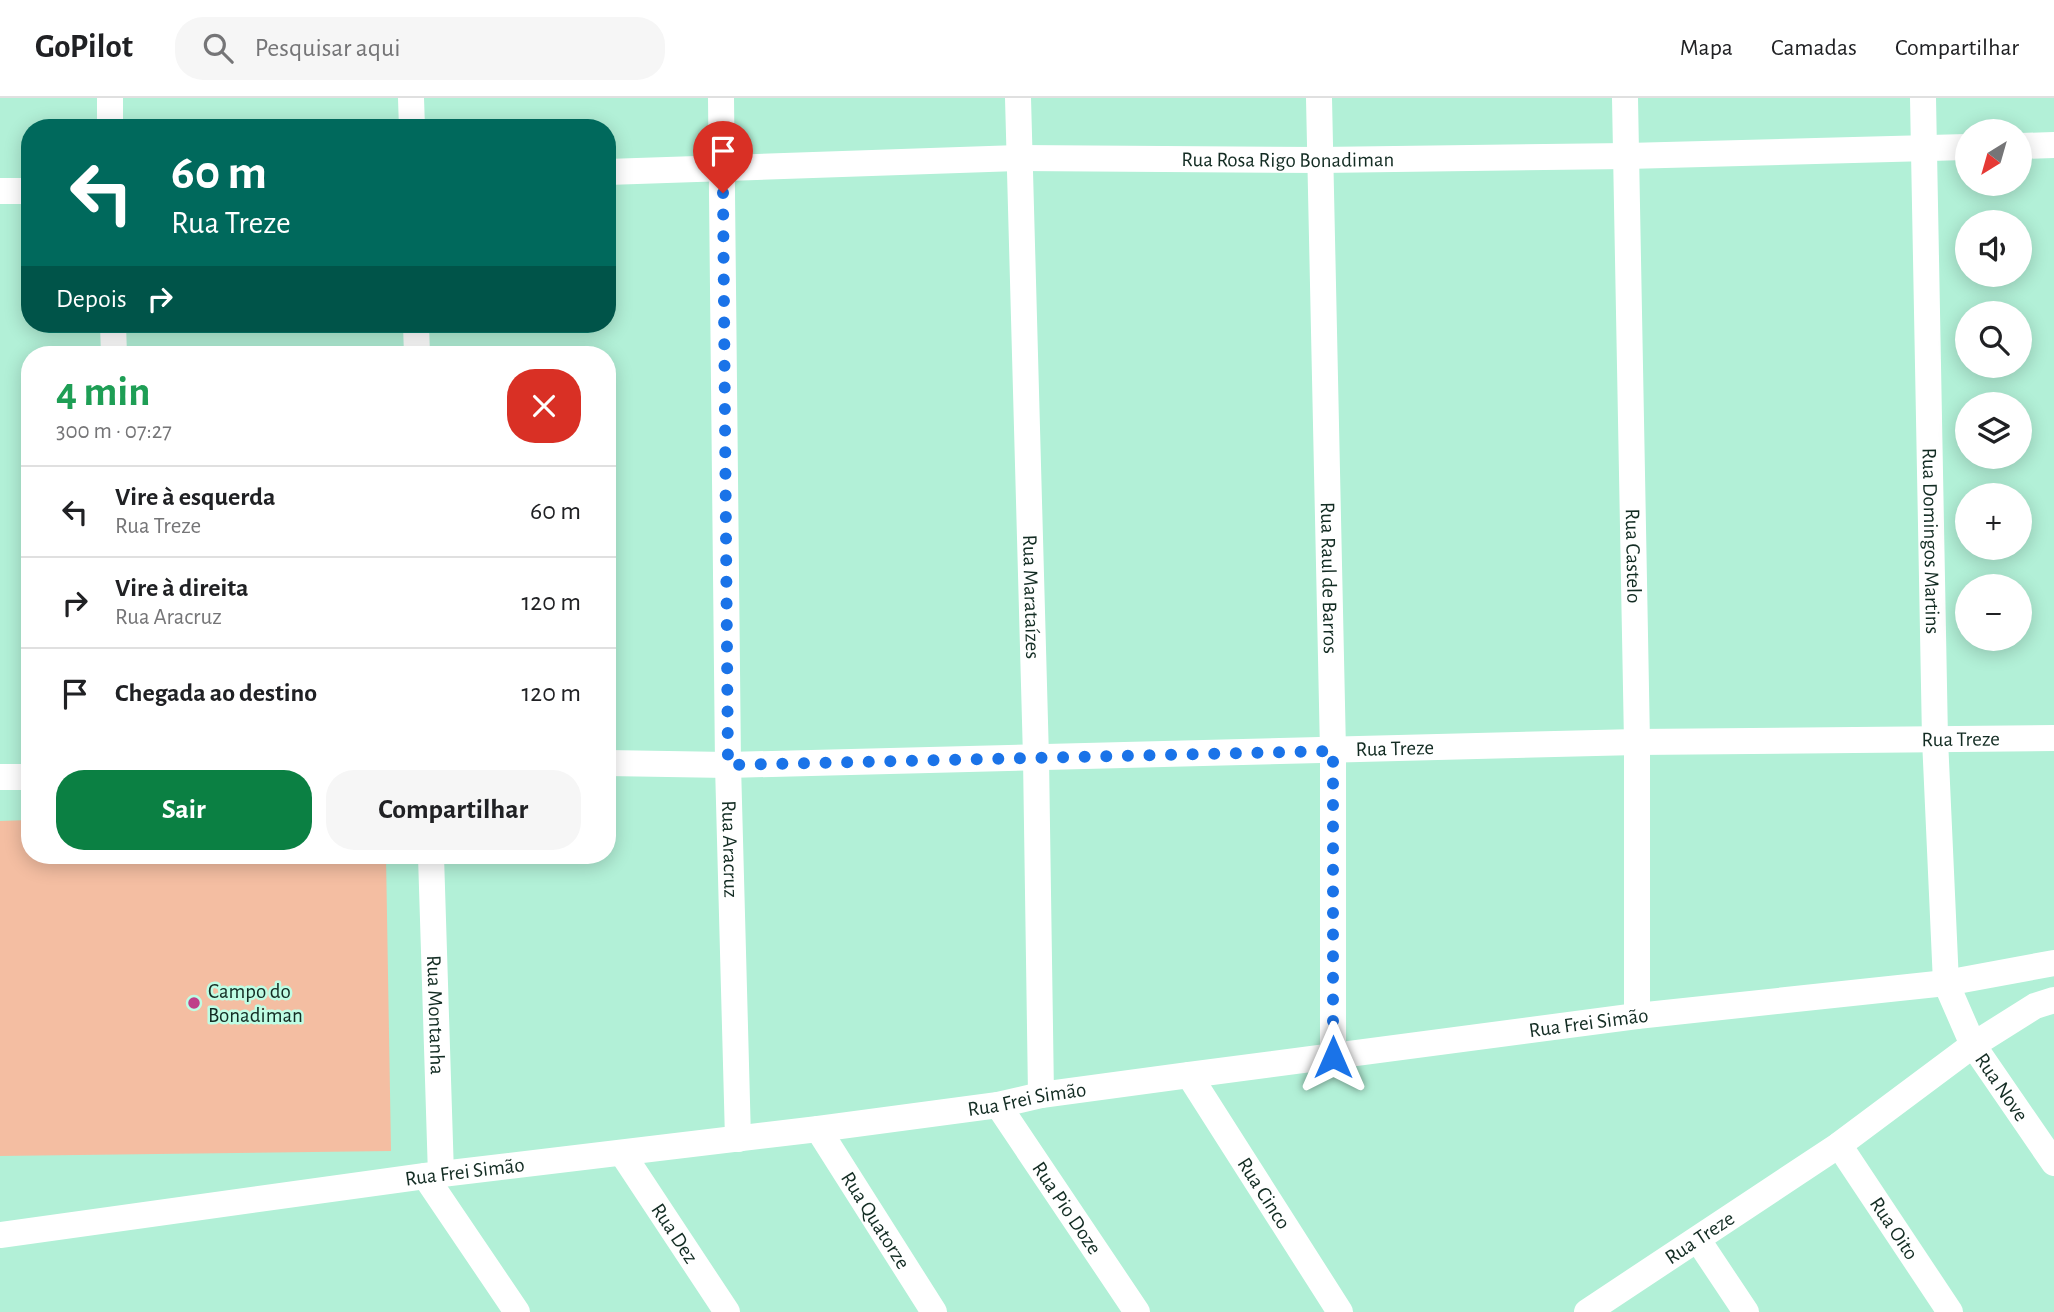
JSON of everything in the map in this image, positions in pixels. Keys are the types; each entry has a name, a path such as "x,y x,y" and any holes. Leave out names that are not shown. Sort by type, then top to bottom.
{"street":[{"path":"110,98 110,119"},
{"path":"411,98 412,119"},
{"name":"Rua Aracruz","path":"721,98 728,765 738,1139"},
{"name":"Rua Marataízes","path":"1018,98 1036,758 1041,1095"},
{"name":"Rua Raul de Barros","path":"1319,98 1333,751 1333,1057"},
{"name":"Rua Castelo","path":"1625,98 1637,742 1637,1016"},
{"name":"Rua Domingos Martins","path":"1923,98 1935,739 1946,983"},
{"path":"2032,146 2054,145"},
{"name":"Rua Rosa Rigo Bonadiman","path":"616,172 1020,158 1320,160 1955,148"},
{"path":"0,191 21,191"},
{"name":"Rua Treze","path":"616,763 728,765 1637,742 2054,738"},
{"path":"0,778 21,777"},
{"name":"Rua Montanha","path":"431,864 433,1176"},
{"name":"Rua Frei Simão","path":"0,1235 433,1176 998,1105 1041,1095 1189,1074 1637,1016 1946,983 2054,963"},
{"name":"Rua Nove","path":"1946,983 1973,1045 2054,1163"},
{"name":"Rua Treze","path":"1587,1312 1839,1145 1973,1045 2035,1006 2054,1000"},
{"name":"Rua Cinco","path":"1189,1074 1340,1312"},
{"name":"Rua Pio Doze","path":"998,1105 1137,1312"},
{"name":"Rua Quatorze","path":"818,1129 934,1312"},
{"name":"Rua Oito","path":"1839,1145 1950,1312"},
{"name":"Rua Dez","path":"622,1153 727,1312"},
{"path":"433,1176 517,1312"},
{"path":"1698,1240 1746,1312"}],"shaded area":[{"name":"Campo do Bonadiman","path":"21,820 21,864 386,864 391,1151 0,1156 0,821"}],"place":[{"name":"Campo do Bonadiman","path":"194,1003"}],"route":[{"path":"723,193 728,765 1333,751 1333,1057"}]}
